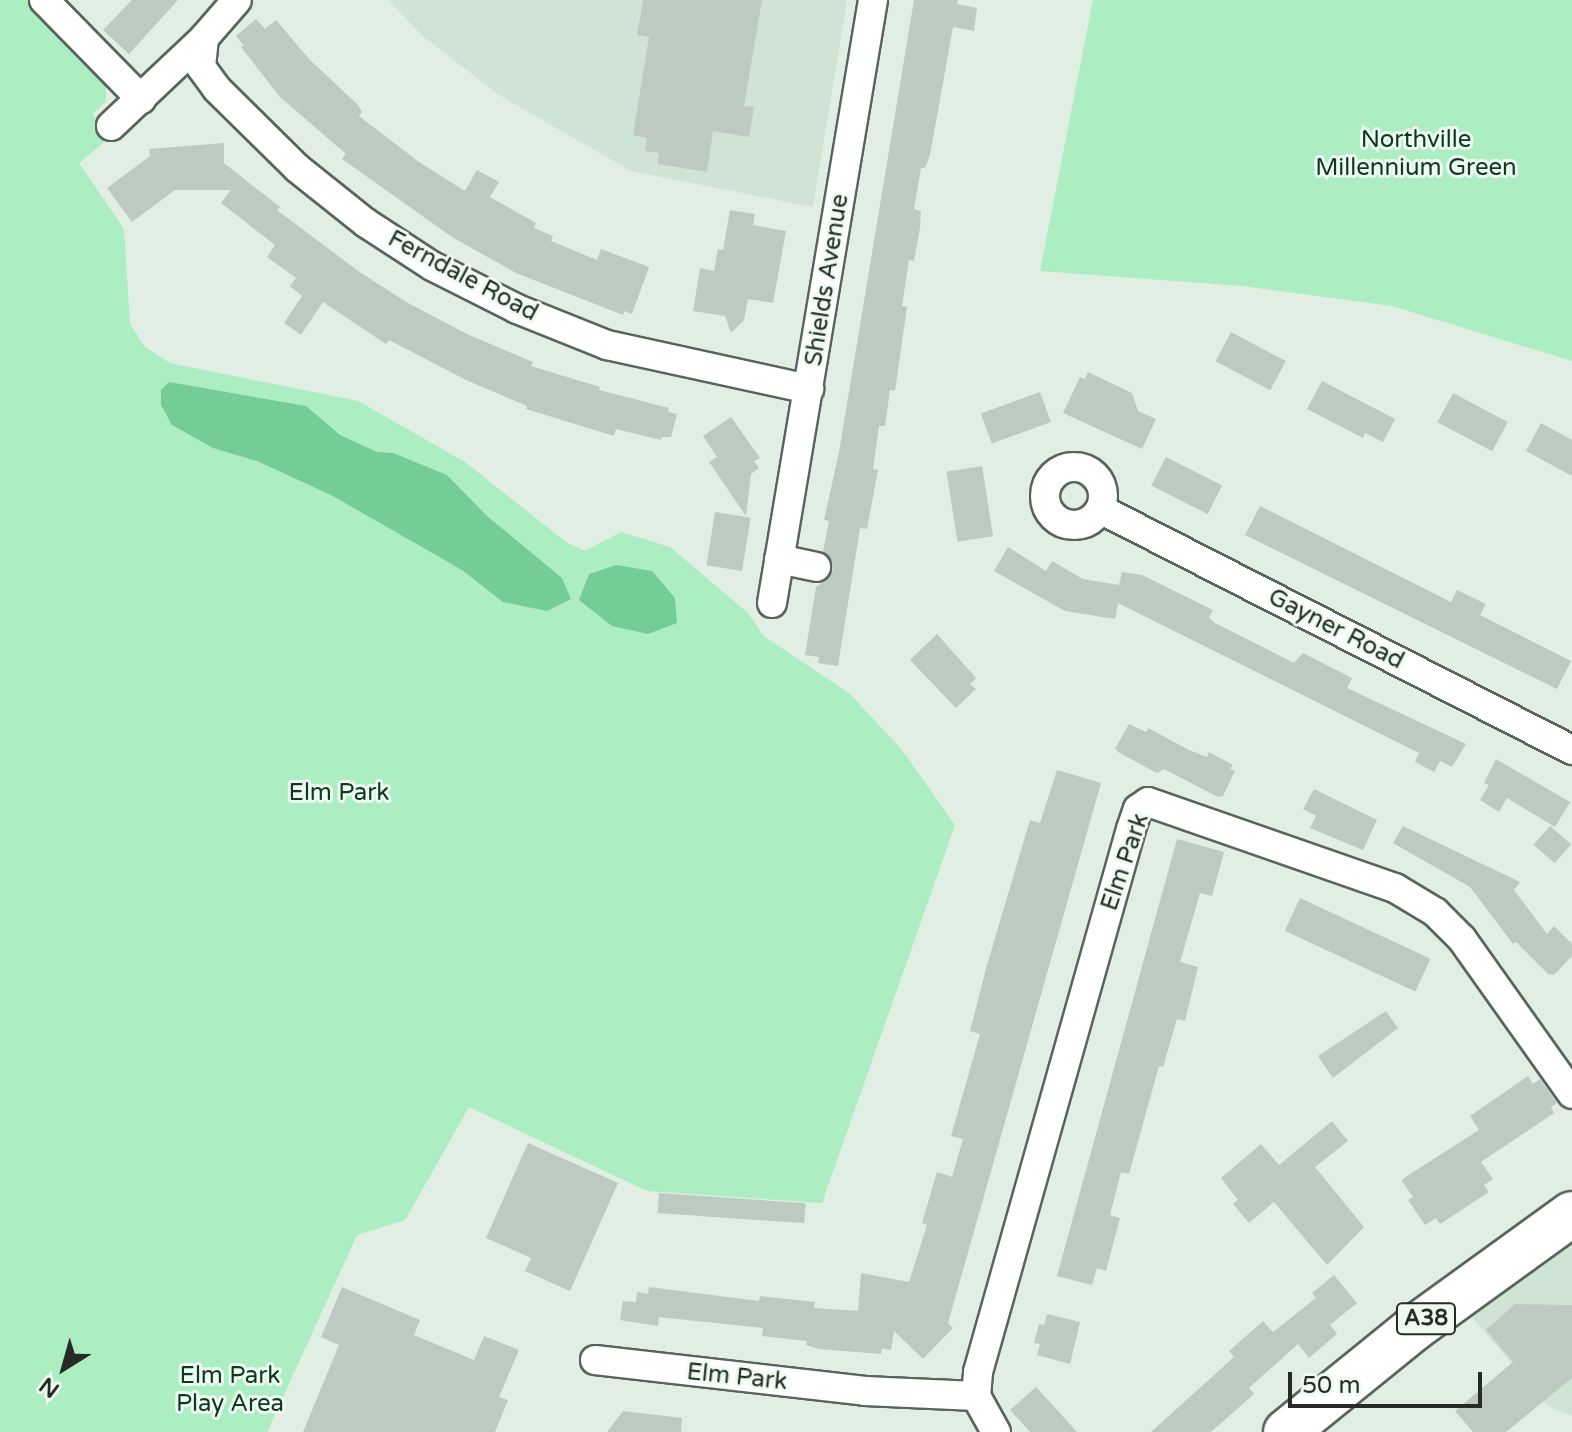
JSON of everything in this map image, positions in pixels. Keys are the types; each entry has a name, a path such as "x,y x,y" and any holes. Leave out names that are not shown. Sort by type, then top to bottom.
{"main road":[{"name":"A38","path":"1286,1432 1413,1329 1572,1214"}],"street":[{"path":"44,0 141,99"},
{"path":"111,126 204,38 237,0"},
{"name":"Shields Avenue","path":"772,603 873,0"},
{"name":"Ferndale Road","path":"204,38 201,67 217,89 297,168 366,223 432,266 517,309 607,345 809,389"},
{"name":"Gayner Road","path":"1100,509 1572,750"},
{"path":"779,559 816,567"},
{"name":"Elm Park","path":"595,1360 865,1391 940,1397 976,1396 982,1357 1131,829 1138,809 1148,802 1395,888 1435,912 1462,939 1572,1094"},
{"path":"976,1396 996,1432"}],"shaded area":[{"path":"388,0 847,0 813,207 631,171 499,95 425,38"},
{"path":"1572,1244 1572,1416 1549,1407 1470,1315"}],"green space":[{"name":"Elm Park","path":"0,0 29,0 106,77 106,101 93,114 109,138 79,163 124,229 130,324 145,347 170,363 358,401 465,462 566,542 585,551 621,532 670,547 748,613 764,636 850,694 902,750 955,825 822,1203 647,1191 469,1107 405,1220 357,1235 267,1432 0,1432"},
{"name":"Northville Millennium Green","path":"1093,0 1572,0 1572,361 1392,306 1242,286 1040,271"},
{"path":"169,382 306,406 340,435 377,452 393,453 447,475 487,516 562,578 571,599 547,611 503,602 462,570 331,495 257,461 213,448 172,425 161,405 161,390"},
{"path":"616,565 652,571 675,598 677,623 648,634 612,626 579,600 589,574"}],"building":[{"path":"132,0 178,0 129,54 103,30"},
{"path":"643,0 762,0 744,106 754,107 749,137 713,131 707,172 657,164 659,153 645,151 647,138 633,135 649,37 637,35"},
{"path":"914,0 958,0 957,4 977,8 974,31 953,27 930,155 925,168 921,168 914,209 921,211 920,228 914,261 909,260 902,306 907,307 895,391 890,390 885,426 879,426 873,469 878,470 867,529 860,528 838,666 818,663 819,657 805,655 816,587 828,579 833,570 832,561 823,552 829,521 824,520 839,452"},
{"path":"256,19 265,29 276,20 309,59 358,105 362,112 359,116 419,162 465,191 477,170 499,182 490,197 536,223 534,228 553,236 551,241 597,260 601,249 649,267 632,314 624,311 623,315 516,273 452,237 342,159 346,154 280,97 241,47 244,46 236,36"},
{"path":"224,143 224,163 280,207 277,210 361,273 408,303 469,335 533,362 531,366 600,387 599,390 669,408 668,412 677,414 671,437 662,437 661,440 616,429 614,436 526,409 527,406 466,380 389,340 386,344 323,302 301,335 284,323 302,296 290,286 296,278 267,257 275,245 221,203 231,190 175,190 132,222 107,188 150,156 149,149"},
{"path":"730,210 755,214 753,225 786,231 773,303 748,299 744,320 731,333 725,316 693,311 700,268 714,271 718,249 723,250"},
{"path":"1231,332 1286,361 1270,390 1216,361"},
{"path":"1088,372 1132,393 1138,411 1156,419 1142,449 1063,413 1080,377 1085,379"},
{"path":"1322,381 1395,419 1383,442 1365,433 1363,438 1307,409"},
{"path":"1040,392 1051,422 992,444 981,414"},
{"path":"1453,393 1508,422 1492,451 1438,422"},
{"path":"731,417 760,458 754,461 759,468 751,474 746,516 709,462 717,457 703,436"},
{"path":"1541,423 1572,440 1572,476 1526,451"},
{"path":"1166,457 1222,486 1208,514 1151,486"},
{"path":"982,466 993,536 958,542 946,472"},
{"path":"1260,506 1451,602 1457,590 1486,604 1480,615 1571,661 1557,689 1245,535"},
{"path":"715,512 751,518 742,571 707,565"},
{"path":"1008,547 1046,571 1052,561 1083,579 1119,585 1122,572 1142,575 1213,610 1209,618 1215,623 1294,663 1303,653 1352,678 1347,688 1466,744 1452,767 1440,761 1434,772 1415,762 1419,753 1118,603 1115,619 1065,611 994,571"},
{"path":"937,634 976,678 970,684 976,689 956,708 910,660"},
{"path":"1129,724 1146,732 1148,728 1207,757 1209,752 1233,765 1230,769 1235,771 1223,796 1218,797 1164,769 1157,773 1118,752 1115,749"},
{"path":"1496,759 1570,802 1555,827 1507,798 1499,812 1480,800 1489,785 1484,783"},
{"path":"1057,770 1101,783 948,1323 953,1328 923,1359 894,1331 891,1350 882,1348 881,1354 819,1349 806,1345 807,1341 762,1336 763,1328 659,1317 658,1326 620,1320 623,1301 636,1302 637,1292 648,1294 649,1287 759,1301 760,1296 815,1302 814,1308 858,1311 861,1273 909,1282 927,1225 922,1223 937,1172 952,1177 963,1139 951,1136 980,1034 970,1031 987,965 1030,820 1040,823"},
{"path":"1314,789 1377,820 1363,850 1310,828 1316,816 1303,809"},
{"path":"1403,826 1520,882 1514,890 1547,934 1554,926 1572,944 1572,956 1554,975 1548,974 1516,942 1513,944 1470,887 1393,843"},
{"path":"1550,826 1571,844 1555,863 1534,845"},
{"path":"1177,839 1224,852 1212,896 1200,893 1180,962 1198,967 1185,1021 1177,1019 1163,1067 1159,1066 1129,1174 1121,1172 1110,1215 1120,1218 1106,1271 1097,1268 1092,1285 1057,1276"},
{"path":"1300,898 1431,959 1415,991 1285,931"},
{"path":"1386,1011 1398,1028 1333,1078 1318,1056"},
{"path":"1528,1076 1533,1084 1540,1079 1557,1103 1551,1107 1554,1113 1481,1162 1493,1179 1484,1185 1489,1192 1440,1224 1436,1218 1425,1225 1408,1200 1413,1197 1402,1181 1404,1178 1479,1130 1470,1116"},
{"path":"1332,1121 1348,1141 1315,1167 1364,1227 1327,1265 1274,1202 1249,1223 1233,1204 1238,1200 1221,1178 1261,1144 1279,1165"},
{"path":"528,1143 618,1183 570,1291 525,1271 531,1258 486,1238"},
{"path":"659,1193 806,1203 804,1223 658,1213"},
{"path":"1334,1275 1357,1303 1330,1325 1337,1334 1309,1358 1298,1344 1249,1388 1254,1394 1211,1432 1151,1432 1234,1357 1229,1351 1263,1321 1273,1332 1316,1298 1312,1293"},
{"path":"342,1287 420,1320 414,1335 474,1360 484,1336 519,1350 499,1397 508,1400 495,1432 303,1432 339,1345 321,1337"},
{"path":"1515,1304 1572,1305 1572,1378 1506,1432 1473,1432 1455,1411 1513,1362 1486,1330"},
{"path":"1047,1314 1080,1322 1070,1364 1037,1355 1040,1344 1034,1343 1039,1324 1044,1325"},
{"path":"1036,1387 1077,1432 1030,1432 1010,1410"},
{"path":"623,1411 682,1418 681,1432 607,1432"}],"park label":[{"name":"Elm Park Play Area","path":"230,1390"}]}
